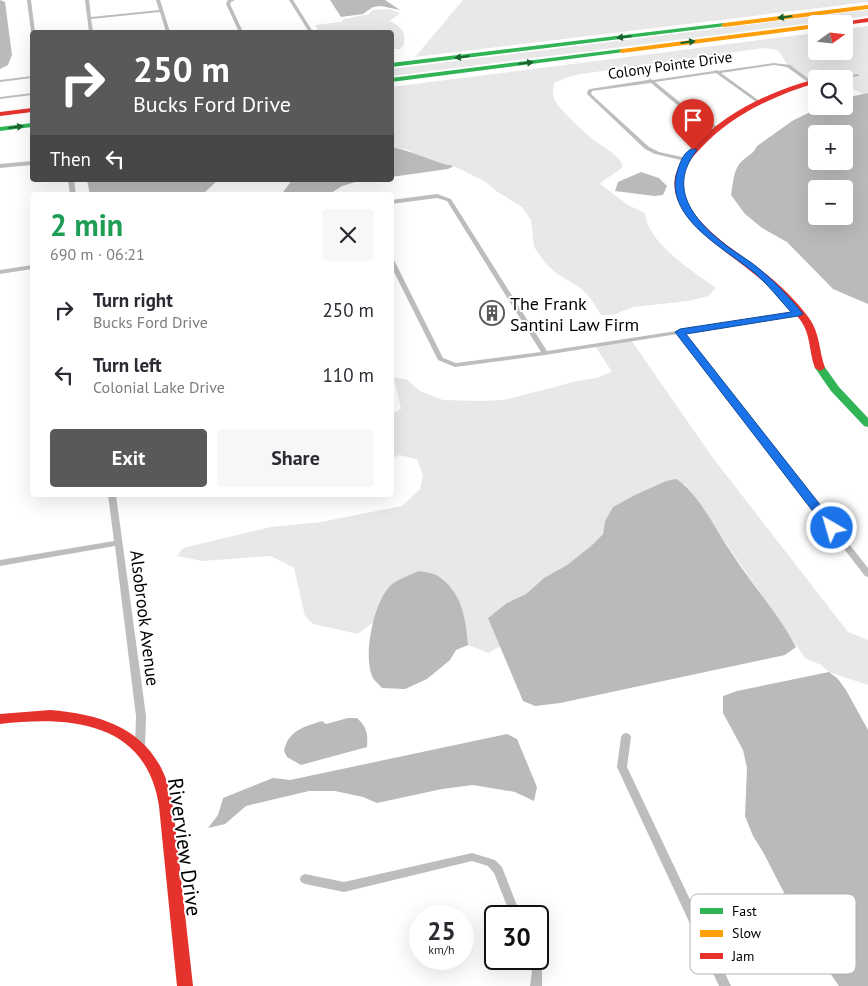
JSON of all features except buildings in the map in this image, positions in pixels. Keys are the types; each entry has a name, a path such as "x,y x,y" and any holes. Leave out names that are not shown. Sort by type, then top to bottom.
{"main road":[{"path":"394,65 868,7"},
{"path":"853,22 868,20"},
{"path":"394,80 808,27"},
{"path":"808,84 759,103 718,128 685,159 679,176 679,188 687,211 713,240 760,273 808,324 820,370 868,424"},
{"path":"0,114 30,110"},
{"path":"0,129 30,125"},
{"name":"Riverview Drive","path":"0,719 44,714 76,715 110,726 140,746 152,762 163,791 185,986"}],"street":[{"path":"29,0 33,30"},
{"path":"87,0 91,30"},
{"path":"158,0 167,30"},
{"path":"233,0 229,1 228,4 240,30"},
{"path":"291,0 310,30"},
{"path":"89,18 162,11"},
{"name":"Colony Pointe Drive","path":"685,159 657,153 647,148 590,94 590,90 596,87 781,64 788,66 808,78"},
{"path":"716,71 759,103"},
{"path":"853,76 857,75"},
{"path":"0,81 30,77"},
{"path":"650,80 702,123 718,128"},
{"path":"0,98 30,94"},
{"path":"0,166 30,162"},
{"path":"394,202 437,196 449,200 545,353"},
{"path":"394,266 440,359 455,365 798,314"},
{"path":"0,272 30,267"},
{"path":"680,332 868,574"},
{"name":"Alsobrook Avenue","path":"112,497 141,716 140,746"},
{"path":"0,564 119,543"},
{"path":"626,737 622,767 690,912"},
{"path":"305,880 344,888 472,857 490,863 498,870 512,905"},
{"path":"536,970 536,986"},
{"path":"719,974 725,986"}],"shaded area":[{"path":"0,0 5,2 12,55 8,65 0,69"},
{"path":"330,0 385,0 400,10 381,6 373,7 363,14 341,17"},
{"path":"463,0 868,0 868,2 415,57"},
{"path":"389,9 400,13 390,21 403,32 404,45 400,49 394,49 394,30 318,30 315,25 341,22 344,19 369,14 372,10"},
{"path":"868,10 868,16 853,18 853,15 828,15"},
{"path":"808,17 808,24 394,76 394,69"},
{"path":"868,26 868,93 863,94 853,89 853,70 808,70 808,80 788,66 778,50 763,48 581,74 554,83 553,95 559,106 590,137 615,155 623,166 600,184 628,205 645,213 654,235 663,246 684,265 716,288 708,296 689,301 633,307 613,315 601,315 582,289 556,273 546,264 534,247 531,220 522,207 496,191 486,182 454,166 419,157 409,150 394,148 394,87 808,34 808,60 853,60 853,28"},
{"path":"868,93 868,304 833,289 787,242 762,228 745,214 731,195 736,170 742,161 757,146 792,121 808,113 808,115 853,115 853,96"},
{"path":"394,148 454,166 448,169 394,177"},
{"path":"641,172 659,178 667,186 663,195 654,196 615,191 618,182"},
{"path":"87,182 216,182 205,192 89,192"},
{"path":"291,182 355,182 342,186 333,192 283,192"},
{"path":"631,340 713,458 848,632 868,640 868,685 829,672 821,665 805,658 685,484 666,481 613,507 605,521 603,534 591,546 567,565 544,578 526,594 507,603 488,618 501,646 488,653 468,645 464,616 457,598 445,582 431,573 419,571 381,599 375,621 358,634 313,624 305,616 294,568 271,556 202,561 177,556 183,548 271,527 321,522 402,506 420,489 423,475 417,459 399,455 394,458 394,412 401,409 394,378 406,379 420,391 443,400 504,400 577,381 596,378 612,372 595,346"},
{"path":"676,479 699,502 725,544 781,622 796,647 785,655 560,703 535,706 523,701 488,618 507,603 526,594 544,578 567,565 591,546 603,534 605,521 613,507 666,481"},
{"path":"419,571 438,576 453,590 464,616 468,645 456,650 450,660 427,679 405,689 382,688 373,678 370,666 370,642 375,615 385,593 391,585"},
{"path":"829,672 838,679 846,690 868,730 868,986 839,986 831,974 856,974 856,894 785,894 753,836 745,816 747,768 743,750 723,713 723,696 737,691"},
{"path":"348,718 357,718 363,724 367,734 367,747 301,765 287,757 284,751 286,744 297,731 322,721 326,724"},
{"path":"507,734 517,739 537,787 534,801 515,792 473,785 442,789 377,803 363,797 335,791 309,791 246,806 225,824 208,828 218,815 223,798 273,778 290,780"}],"traffic: fast":[{"path":"394,65 724,25"},
{"path":"394,80 622,51"},
{"path":"0,129 30,125"},
{"path":"820,368 835,389 868,424"}],"traffic: slow":[{"path":"724,25 868,7"},
{"path":"622,51 808,27"}],"traffic: jam":[{"path":"853,22 868,20"},
{"path":"808,83 786,90 744,111 718,128 686,158 679,178 681,196 690,214 722,245 758,272 804,318 811,329 820,368"},
{"path":"0,114 30,110"},
{"path":"0,719 50,715 75,717 98,723 120,732 138,746 153,765 163,790 166,806 185,986"}],"place":[{"name":"The Frank Santini Law Firm","path":"492,313"}],"route":[{"path":"693,150 685,159 679,176 679,188 687,211 713,240 760,273 798,314 680,332 832,528"}]}
